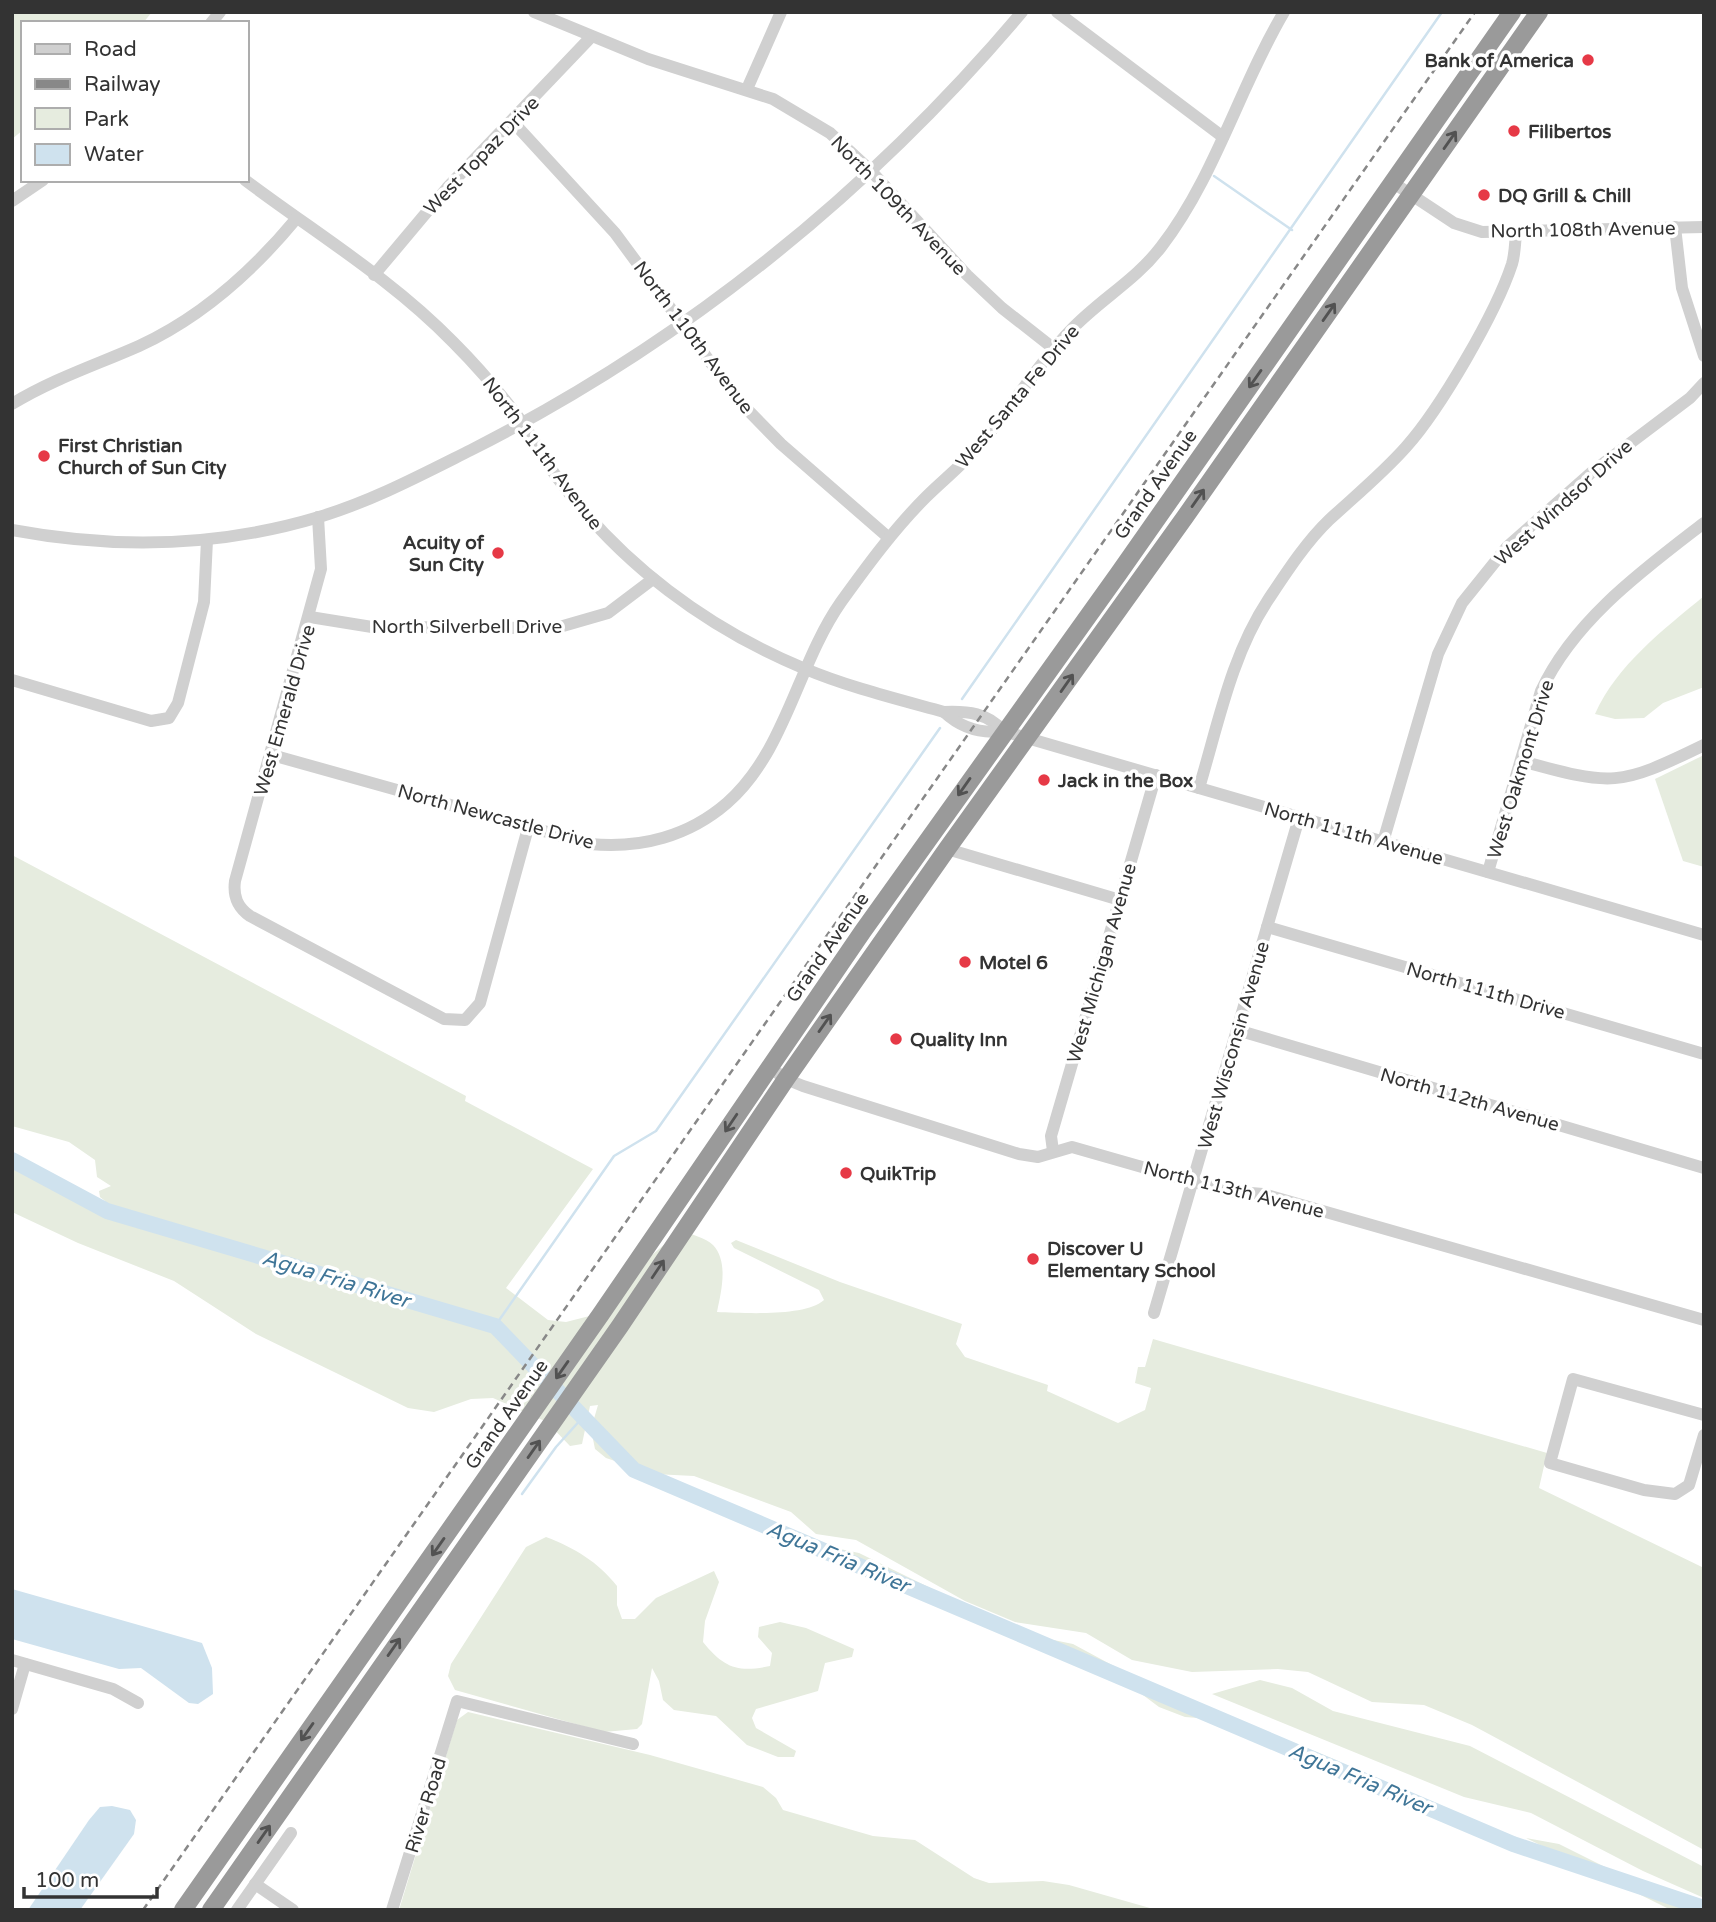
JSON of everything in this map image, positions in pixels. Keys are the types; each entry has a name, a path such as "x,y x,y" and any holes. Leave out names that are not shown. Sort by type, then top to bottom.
{"highway":[{"name":"Grand Avenue","path":"183,1910 601,1314 769,1067 1003,732 1127,562 1512,12"},
{"path":"211,1910 620,1326 786,1079 1539,12"}],"street":[{"name":"North 109th Avenue","path":"534,12 591,37 772,99 830,134 871,171 967,275 1002,308 1053,348"},
{"path":"747,89 781,12"},
{"path":"12,530 66,540 207,540 318,517 374,498 523,424 580,391 682,323 807,228 938,107 1022,12"},
{"path":"1057,12 1223,137"},
{"name":"West Santa Fe Drive","path":"804,669 839,605 889,538 926,497 975,450 1053,348 1076,324 1129,283 1150,261 1187,210 1223,137 1253,65 1284,12"},
{"name":"West Topaz Drive","path":"374,275 447,188 513,122 591,37"},
{"name":"North 110th Avenue","path":"513,122 615,233 739,401 782,444 889,538"},
{"path":"12,201 40,182"},
{"name":"North 111th Avenue","path":"248,182 374,275 452,341 523,424 559,481 604,534 653,579 732,634 804,669 944,712 958,725 988,734 1003,732 1026,738 1704,935"},
{"name":"North 108th Avenue","path":"1392,182 1468,229 1516,233 1704,227"},
{"path":"12,404 53,382 140,345 188,318 218,298 262,260 296,219"},
{"path":"1675,228 1682,288 1704,356"},
{"path":"1199,788 1231,678 1247,636 1267,601 1328,522 1371,485 1401,453 1434,408 1462,363 1498,294 1512,264 1516,233"},
{"name":"West Windsor Drive","path":"1383,842 1438,654 1462,603 1507,547 1592,472 1690,398 1704,383"},
{"name":"West Emerald Drive","path":"318,517 321,569 272,755 235,881 236,901 250,916 444,1019 465,1020 480,1003 528,828"},
{"name":"West Oakmont Drive","path":"1488,872 1541,691 1563,651 1593,616 1704,523"},
{"path":"12,680 151,720 169,718 178,703 204,602 207,540"},
{"name":"North Silverbell Drive","path":"310,617 372,627 556,628 608,613 653,579"},
{"name":"North Newcastle Drive","path":"272,755 583,842 623,845 653,841 699,822 726,803 758,767 785,716 804,669"},
{"path":"1521,761 1589,779 1608,781 1626,779 1653,770 1704,746"},
{"name":"West Michigan Avenue","path":"1053,1151 1051,1136 1156,775"},
{"name":"West Wisconsin Avenue","path":"1154,1313 1299,818"},
{"path":"947,849 1120,900"},
{"name":"North 111th Drive","path":"1267,927 1704,1054"},
{"name":"North 112th Avenue","path":"1237,1030 1704,1168"},
{"name":"North 113th Avenue","path":"769,1067 786,1079 1019,1154 1032,1157 1072,1147 1226,1191 1263,1194 1704,1320"},
{"path":"1704,1415 1573,1379 1549,1463 1644,1490 1675,1494 1689,1485 1704,1435"},
{"path":"12,1660 113,1689 138,1703"},
{"path":"12,1709 25,1664"},
{"name":"River Road","path":"392,1910 457,1701 633,1744"},
{"path":"237,1910 291,1833"},
{"path":"255,1884 293,1910"}],"green space":[{"path":"12,12 152,12 145,21 21,21 21,132 12,139"},
{"path":"1704,596 1704,687 1663,703 1644,718 1615,719 1595,714 1604,696 1628,664 1657,635"},
{"path":"1704,755 1704,867 1683,861 1655,779"},
{"path":"12,855 466,1096 465,1101 593,1169 506,1288 548,1320 566,1322 613,1310 652,1255 681,1230 706,1240 718,1252 722,1277 717,1312 789,1312 824,1300 819,1290 734,1248 731,1243 736,1240 840,1282 962,1324 956,1344 965,1357 1048,1385 1047,1391 1118,1423 1145,1410 1151,1388 1135,1383 1138,1367 1145,1367 1153,1339 1547,1453 1539,1488 1704,1568 1704,1850 1472,1725 1424,1705 1372,1702 1308,1672 1278,1669 1192,1672 1132,1660 1086,1633 1015,1622 965,1601 856,1540 816,1534 791,1512 694,1476 654,1474 606,1458 595,1449 591,1429 598,1405 590,1406 582,1444 570,1446 547,1422 493,1398 471,1399 434,1412 408,1408 256,1334 174,1281 78,1243 12,1212 12,1166 99,1211 105,1201 100,1197 99,1191 111,1186 97,1177 95,1160 69,1142 12,1126"},
{"path":"658,1482 684,1488 725,1507 787,1528 817,1544 859,1553 957,1601 931,1596 870,1568 731,1518"},
{"path":"546,1537 585,1557 610,1577 617,1586 617,1605 622,1619 635,1619 656,1598 714,1571 719,1582 705,1621 703,1642 718,1658 732,1666 749,1669 770,1666 772,1653 758,1637 759,1627 780,1622 806,1628 854,1649 852,1657 825,1663 818,1691 756,1709 752,1718 756,1728 796,1751 794,1757 778,1757 747,1745 716,1716 674,1710 663,1700 659,1681 652,1668 642,1724 637,1729 604,1732 455,1690 448,1676 451,1664 526,1547"},
{"path":"1015,1632 1073,1644 1136,1678 1341,1762 1211,1719 1185,1717 1159,1707 1127,1683 1094,1670 1062,1649"},
{"path":"1260,1680 1292,1688 1333,1711 1470,1746 1704,1867 1704,1898 1643,1871 1531,1813 1464,1797 1212,1694"},
{"path":"468,1712 650,1755 763,1787 776,1798 783,1810 873,1836 915,1840 974,1878 989,1883 1043,1881 1069,1885 1157,1910 399,1910 457,1720"},
{"path":"1526,1838 1559,1844 1691,1910 1671,1910"}],"water":[{"path":"12,1589 202,1643 212,1668 213,1694 198,1704 189,1703 141,1668 119,1669 12,1639"},
{"path":"112,1806 130,1810 136,1820 134,1834 80,1910 28,1910 89,1820 100,1807"}],"waterway":[{"path":"962,699 1442,12"},
{"path":"1214,176 1292,230"},
{"path":"495,1326 614,1156 656,1131 940,728"},
{"name":"Agua Fria River","path":"12,1160 107,1211 495,1326 634,1470 1513,1844 1704,1908"},
{"path":"522,1494 556,1447 583,1417"}],"railway":[{"path":"143,1910 1475,12"}],"place":[{"name":"Bank of America","path":"1588,60"},
{"name":"Filibertos","path":"1514,131"},
{"name":"DQ Grill & Chill","path":"1484,195"},
{"name":"First Christian Church of Sun City","path":"44,456"},
{"name":"Acuity of Sun City","path":"498,553"},
{"name":"Jack in the Box","path":"1044,780"},
{"name":"Motel 6","path":"965,962"},
{"name":"Quality Inn","path":"896,1039"},
{"name":"QuikTrip","path":"846,1173"},
{"name":"Discover U Elementary School","path":"1033,1259"}]}
